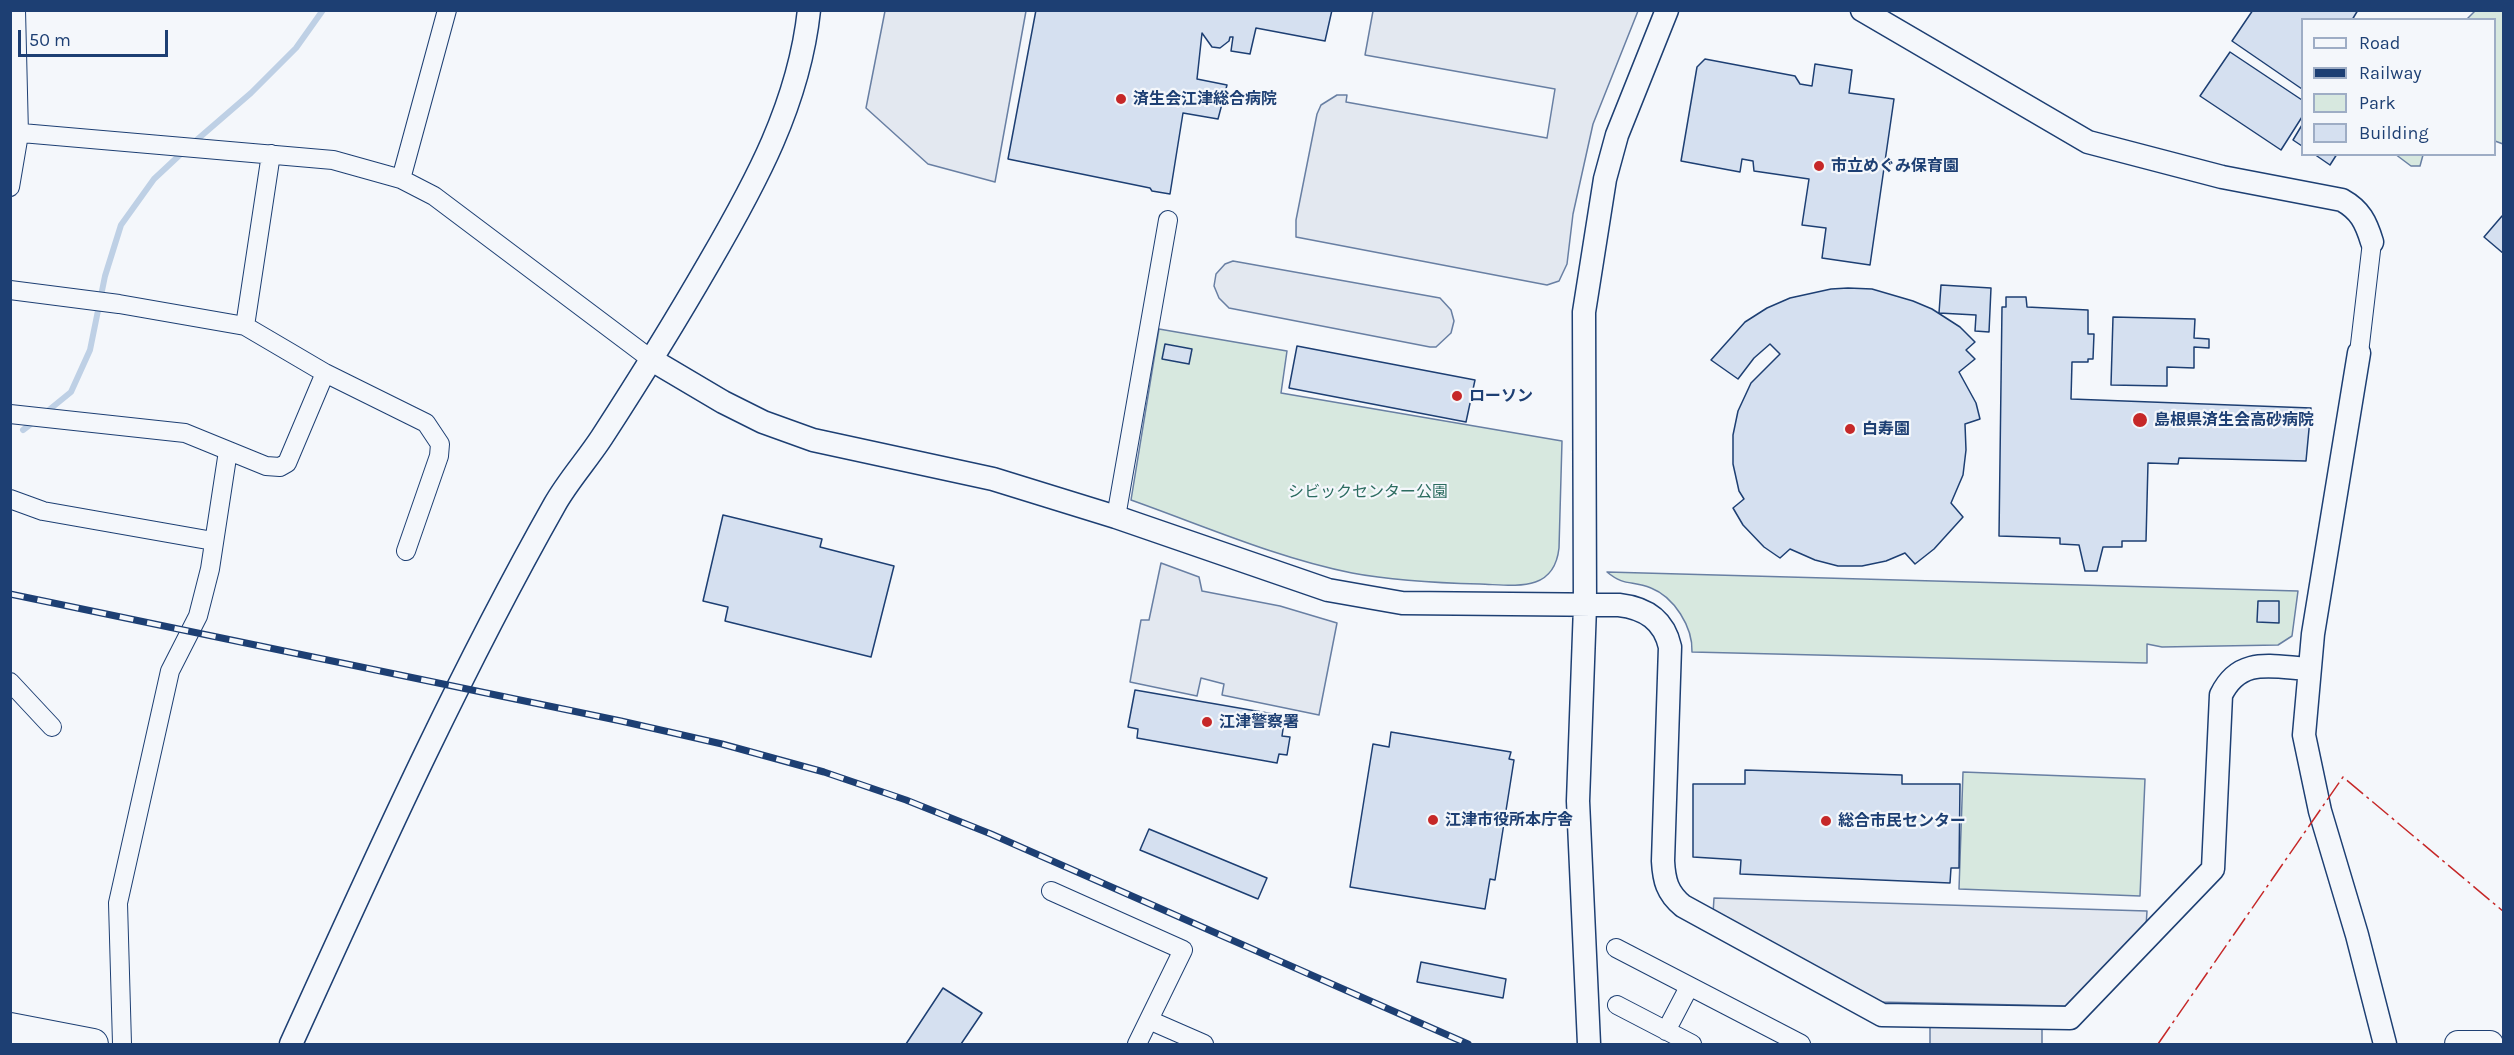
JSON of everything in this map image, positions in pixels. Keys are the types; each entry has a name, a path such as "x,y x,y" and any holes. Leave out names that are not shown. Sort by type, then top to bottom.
{"highway":[{"path":"10,1028 93,1044"}],"main road":[{"path":"2458,1044 2490,1044"}],"street":[{"path":"10,187 15,133 16,10"},
{"path":"401,179 447,10"},
{"path":"291,1044 458,687 509,587 557,500 592,452 652,360 742,205 773,146 789,102 807,34 809,10"},
{"path":"1589,1044 1578,801 1585,606 1584,312 1605,179 1617,135 1667,10"},
{"path":"1862,10 2088,142 2222,177 2342,200 2355,207 2366,221 2372,242 2359,353 2309,669 2304,735 2320,811 2357,935 2385,1044"},
{"path":"15,133 333,160 401,179 434,196 652,360 723,402 764,422 813,440 993,478 1116,517 1328,590 1402,603 1619,605 1637,609 1655,618 1668,638 1670,647 1662,861 1664,878 1674,899 1882,1015 2070,1018 2213,869 2221,695 2228,680 2239,670 2260,667 2309,669"},
{"path":"245,326 271,154"},
{"path":"1116,517 1168,220"},
{"path":"10,290 119,304 245,326 325,373 426,423 440,444 439,456 406,551"},
{"path":"10,414 185,433 266,466 280,467 287,464 325,373"},
{"path":"122,1044 118,903 170,671 198,616 210,569 228,451"},
{"path":"10,499 43,511 213,541"},
{"path":"10,682 52,727"},
{"path":"1051,891 1183,950 1137,1044"},
{"path":"1616,948 1795,1043"},
{"path":"1666,1031 1689,987"},
{"path":"1617,1005 1692,1044"},
{"path":"1149,1020 1204,1044"}],"green space":[{"path":"2475,11 2503,11 2503,144 2496,141 2496,18 2468,18"},
{"path":"2398,156 2423,156 2420,166 2411,166"},
{"name":"シビックセンター公園","path":"1159,329 1287,351 1281,393 1562,441 1559,548 1556,563 1541,580 1518,585 1432,582 1368,576 1296,559 1131,500"},
{"path":"1607,572 2298,591 2292,636 2278,645 2162,647 2147,644 2147,663 1692,652 1686,623 1667,598 1651,588 1624,582"},
{"path":"1963,772 2145,779 2140,896 1959,889"}],"shaded area":[{"path":"885,11 1026,11 995,182 928,164 866,108"},
{"path":"1373,11 1638,11 1593,124 1573,214 1567,264 1559,281 1547,285 1296,237 1296,220 1317,114 1321,105 1337,95 1347,95 1346,102 1547,138 1555,89 1365,55"},
{"path":"1233,261 1440,298 1451,310 1454,321 1451,333 1436,347 1430,347 1229,308 1219,298 1214,286 1216,274 1225,264"},
{"path":"1161,563 1199,577 1202,591 1280,606 1337,623 1319,715 1222,695 1224,684 1201,678 1197,696 1130,682 1141,620 1149,620"},
{"path":"1714,898 2147,911 2146,927 2067,1006 1878,1002 1713,914"},
{"path":"1930,1027 2042,1027 2042,1044 1930,1044"}],"building":[{"name":"済生会江津総合病院","path":"1036,10 1332,10 1325,41 1256,28 1250,54 1231,51 1233,37 1230,37 1229,41 1220,48 1212,47 1202,33 1197,79 1227,85 1218,119 1183,113 1170,194 1008,159"},
{"path":"2253,10 2358,10 2353,18 2301,18 2301,88 2232,41"},
{"path":"2230,52 2301,99 2301,119 2281,150 2200,96"},
{"name":"市立めぐみ保育園","path":"1705,59 1795,76 1800,84 1812,86 1815,64 1852,70 1849,93 1894,99 1870,265 1822,258 1826,228 1802,225 1809,179 1754,171 1753,161 1742,159 1740,172 1681,161 1697,67"},
{"path":"2301,127 2301,145 2293,140"},
{"path":"2317,156 2336,156 2330,165"},
{"path":"2502,216 2504,217 2504,254 2484,237"},
{"path":"1941,285 1991,288 1989,332 1975,331 1976,315 1939,313"},
{"name":"白寿園","path":"1831,289 1872,289 1932,309 1960,327 1975,342 1966,350 1975,359 1959,372 1976,403 1980,419 1965,424 1966,450 1963,475 1951,503 1963,517 1934,549 1915,564 1905,553 1886,561 1862,566 1838,566 1815,560 1790,549 1780,558 1764,547 1743,525 1733,508 1744,499 1739,491 1733,464 1733,435 1738,411 1751,383 1780,354 1770,344 1754,358 1738,379 1711,360 1745,322 1767,308 1790,298"},
{"path":"2006,297 2026,297 2027,307 2088,310 2088,334 2094,334 2093,359 2088,359 2088,362 2072,362 2071,399 2311,408 2306,461 2179,458 2178,464 2148,463 2146,541 2122,541 2122,547 2103,547 2097,571 2085,571 2079,545 2060,544 2060,538 1999,536 2002,307 2006,307"},
{"path":"2113,317 2195,319 2194,338 2209,339 2209,348 2194,347 2194,368 2167,367 2167,386 2111,385"},
{"path":"1165,344 1192,349 1189,364 1162,359"},
{"path":"1297,346 1475,380 1466,422 1289,388"},
{"path":"723,515 822,539 820,547 894,566 871,657 725,621 728,607 703,601"},
{"path":"2258,601 2279,601 2279,623 2257,622"},
{"name":"江津警察署","path":"1135,690 1285,716 1282,736 1290,737 1287,755 1279,754 1277,763 1137,738 1138,729 1128,727"},
{"name":"江津市役所本庁舎","path":"1391,732 1511,752 1509,759 1514,760 1495,880 1490,879 1485,909 1350,887 1373,744 1389,747"},
{"name":"総合市民センター","path":"1745,770 1902,775 1902,784 1960,784 1959,868 1951,868 1950,883 1740,874 1741,860 1693,857 1693,784 1745,784"},
{"path":"1149,829 1267,878 1258,899 1140,850"},
{"path":"1421,962 1506,979 1503,998 1417,982"},
{"path":"943,988 982,1013 961,1044 906,1044"}],"waterway":[{"path":"192,144 251,93 296,48 323,10"},
{"path":"44,414 71,392 90,350 105,276 121,225 154,179 184,151"},
{"path":"23,430 36,420"}],"railway":[{"path":"10,594 621,721 722,744 824,772 906,800 991,834 1468,1044"}],"power":[{"path":"2158,1044 2343,777 2504,912"}],"place":[{"name":"済生会江津総合病院","path":"1121,99"},
{"name":"市立めぐみ保育園","path":"1819,166"},
{"name":"ローソン","path":"1457,396"},
{"name":"島根県済生会高砂病院","path":"2140,420"},
{"name":"白寿園","path":"1850,429"},
{"name":"江津警察署","path":"1207,722"},
{"name":"江津市役所本庁舎","path":"1433,820"},
{"name":"総合市民センター","path":"1826,821"}]}
